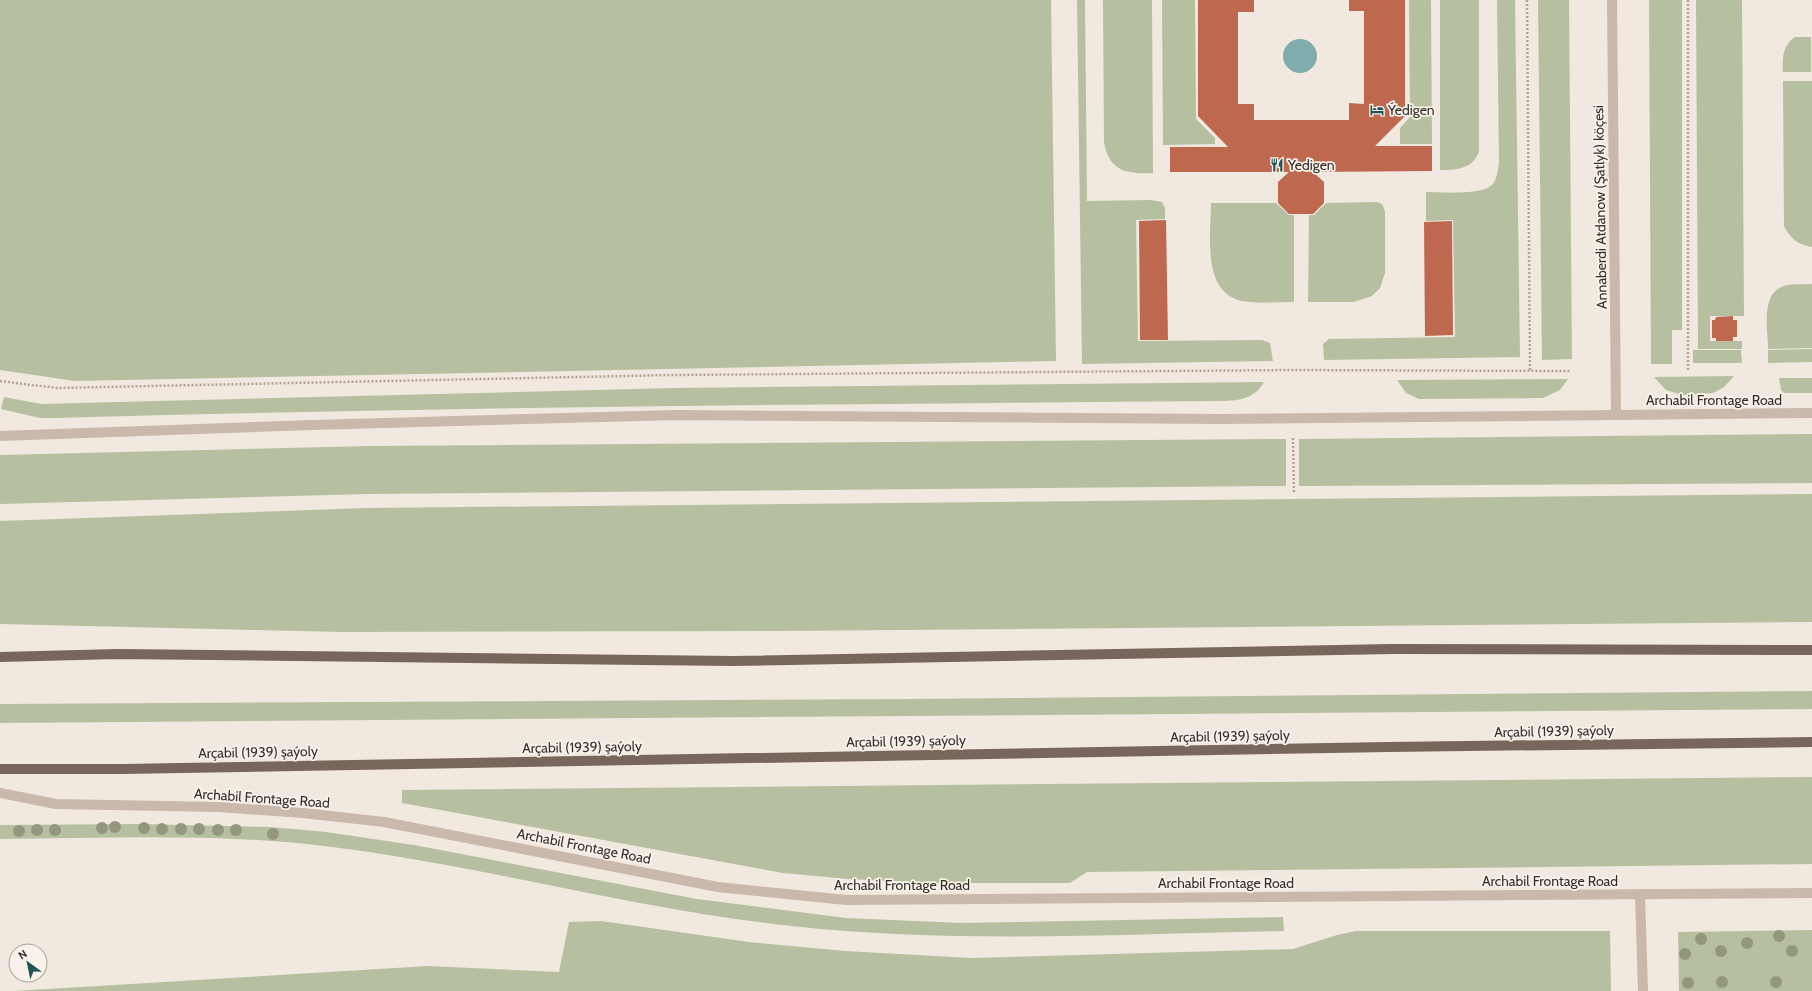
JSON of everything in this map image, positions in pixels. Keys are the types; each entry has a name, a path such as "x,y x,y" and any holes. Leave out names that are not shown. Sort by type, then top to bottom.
{"main road":[{"path":"0,657 118,654 734,661 1392,649 1812,650"},
{"name":"Arçabil (1939) şaýoly","path":"0,769 1388,747 1812,742"}],"street":[{"name":"Annaberdi Atdanow (Şatlyk) köçesi","path":"1612,0 1616,414"},
{"name":"Archabil Frontage Road","path":"0,436 312,424 676,415 1222,419 1293,417 1812,413"},
{"name":"Archabil Frontage Road","path":"0,793 56,804 219,808 303,813 384,822 718,887 846,900 1812,893"},
{"path":"1640,894 1643,991"}],"path":[{"path":"1527,0 1530,371"},
{"path":"1688,0 1688,372"},
{"path":"0,381 57,388 679,375 1292,370 1570,371"},
{"path":"1293,417 1294,494"}],"green space":[{"path":"0,0 1051,0 1056,361 75,381 0,370"},
{"path":"1077,0 1085,0 1087,201 1151,200 1162,202 1165,208 1165,219 1136,220 1138,341 1262,340 1270,343 1273,361 1082,364"},
{"path":"1103,0 1152,0 1153,173 1128,172 1115,166 1107,153 1104,143"},
{"path":"1162,0 1195,0 1196,119 1215,138 1215,144 1163,145"},
{"path":"1409,0 1431,0 1432,144 1400,144 1400,128 1410,117"},
{"path":"1440,0 1479,0 1479,151 1473,162 1469,165 1458,169 1446,170 1440,170"},
{"path":"1497,0 1515,0 1520,357 1324,360 1323,344 1329,339 1455,337 1453,220 1426,221 1426,192 1471,192 1488,188 1493,184 1497,174 1499,163"},
{"path":"1538,0 1569,0 1572,359 1542,360"},
{"path":"1649,0 1682,0 1682,330 1672,330 1672,364 1651,364"},
{"path":"1696,0 1742,0 1744,316 1710,316 1710,341 1742,341 1742,349 1698,349"},
{"path":"1795,37 1811,37 1811,72 1783,72 1784,52 1788,44"},
{"path":"1783,81 1812,81 1812,247 1803,245 1795,240 1784,226"},
{"path":"1377,202 1382,204 1385,211 1385,273 1380,288 1372,296 1354,302 1308,302 1309,215 1314,215 1326,203"},
{"path":"1211,203 1276,203 1289,215 1294,215 1294,302 1261,303 1242,301 1229,295 1220,286 1214,274 1211,260"},
{"path":"1812,284 1812,348 1768,349 1767,313 1771,296 1776,290 1784,286"},
{"path":"1812,349 1812,362 1768,363 1768,350"},
{"path":"1693,350 1741,350 1742,363 1693,363"},
{"path":"1734,376 1724,387 1713,393 1682,395 1666,390 1654,377"},
{"path":"1779,378 1812,378 1812,393 1784,393 1781,390"},
{"path":"1568,379 1560,390 1543,398 1419,399 1406,393 1397,380"},
{"path":"1264,382 1257,391 1248,397 1226,401 495,409 56,418 40,418 1,409 4,397 41,404 674,388"},
{"path":"1812,434 1812,483 1299,486 1299,439"},
{"path":"1286,439 1286,486 367,494 0,504 0,455 369,446"},
{"path":"1812,494 1812,622 779,631 344,632 0,624 0,521 366,508"},
{"path":"1812,691 1812,709 0,723 0,704 913,699"},
{"path":"1812,777 1812,864 1087,872 1070,883 936,883 848,879 783,873 402,803 402,790"},
{"path":"141,824 270,827 326,832 414,845 697,899 846,918 961,923 1283,917 1284,931 1037,936 914,935 852,932 791,926 674,909 441,864 324,846 243,839 162,837 0,839 0,825"},
{"path":"601,921 749,942 845,951 971,958 1293,949 1337,935 1356,931 1610,931 1611,991 14,991 428,966 559,972 569,922"},
{"path":"1812,930 1812,991 1679,991 1678,932"}],"water":[{"path":"1300,39 1312,44 1317,56 1312,68 1300,73 1288,68 1283,56 1288,44"}],"building":[{"name":"Ýedigen","path":"1198,0 1254,0 1254,12 1238,12 1238,104 1254,104 1254,120 1349,120 1349,103 1364,104 1364,11 1349,11 1349,0 1405,0 1405,116 1375,146 1432,146 1432,171 1313,172 1324,182 1324,203 1313,214 1289,214 1278,203 1278,182 1289,172 1170,172 1170,147 1228,147 1198,116"},
{"path":"1166,220 1168,340 1140,340 1139,221"},
{"path":"1452,221 1453,335 1425,336 1424,222"},
{"path":"1733,316 1733,320 1737,320 1737,337 1733,337 1733,341 1716,341 1716,338 1712,338 1712,320 1715,320 1716,317"}],"place":[{"name":"Ýedigen","path":"1377,110"},
{"name":"Yedigen","path":"1277,165"}]}
